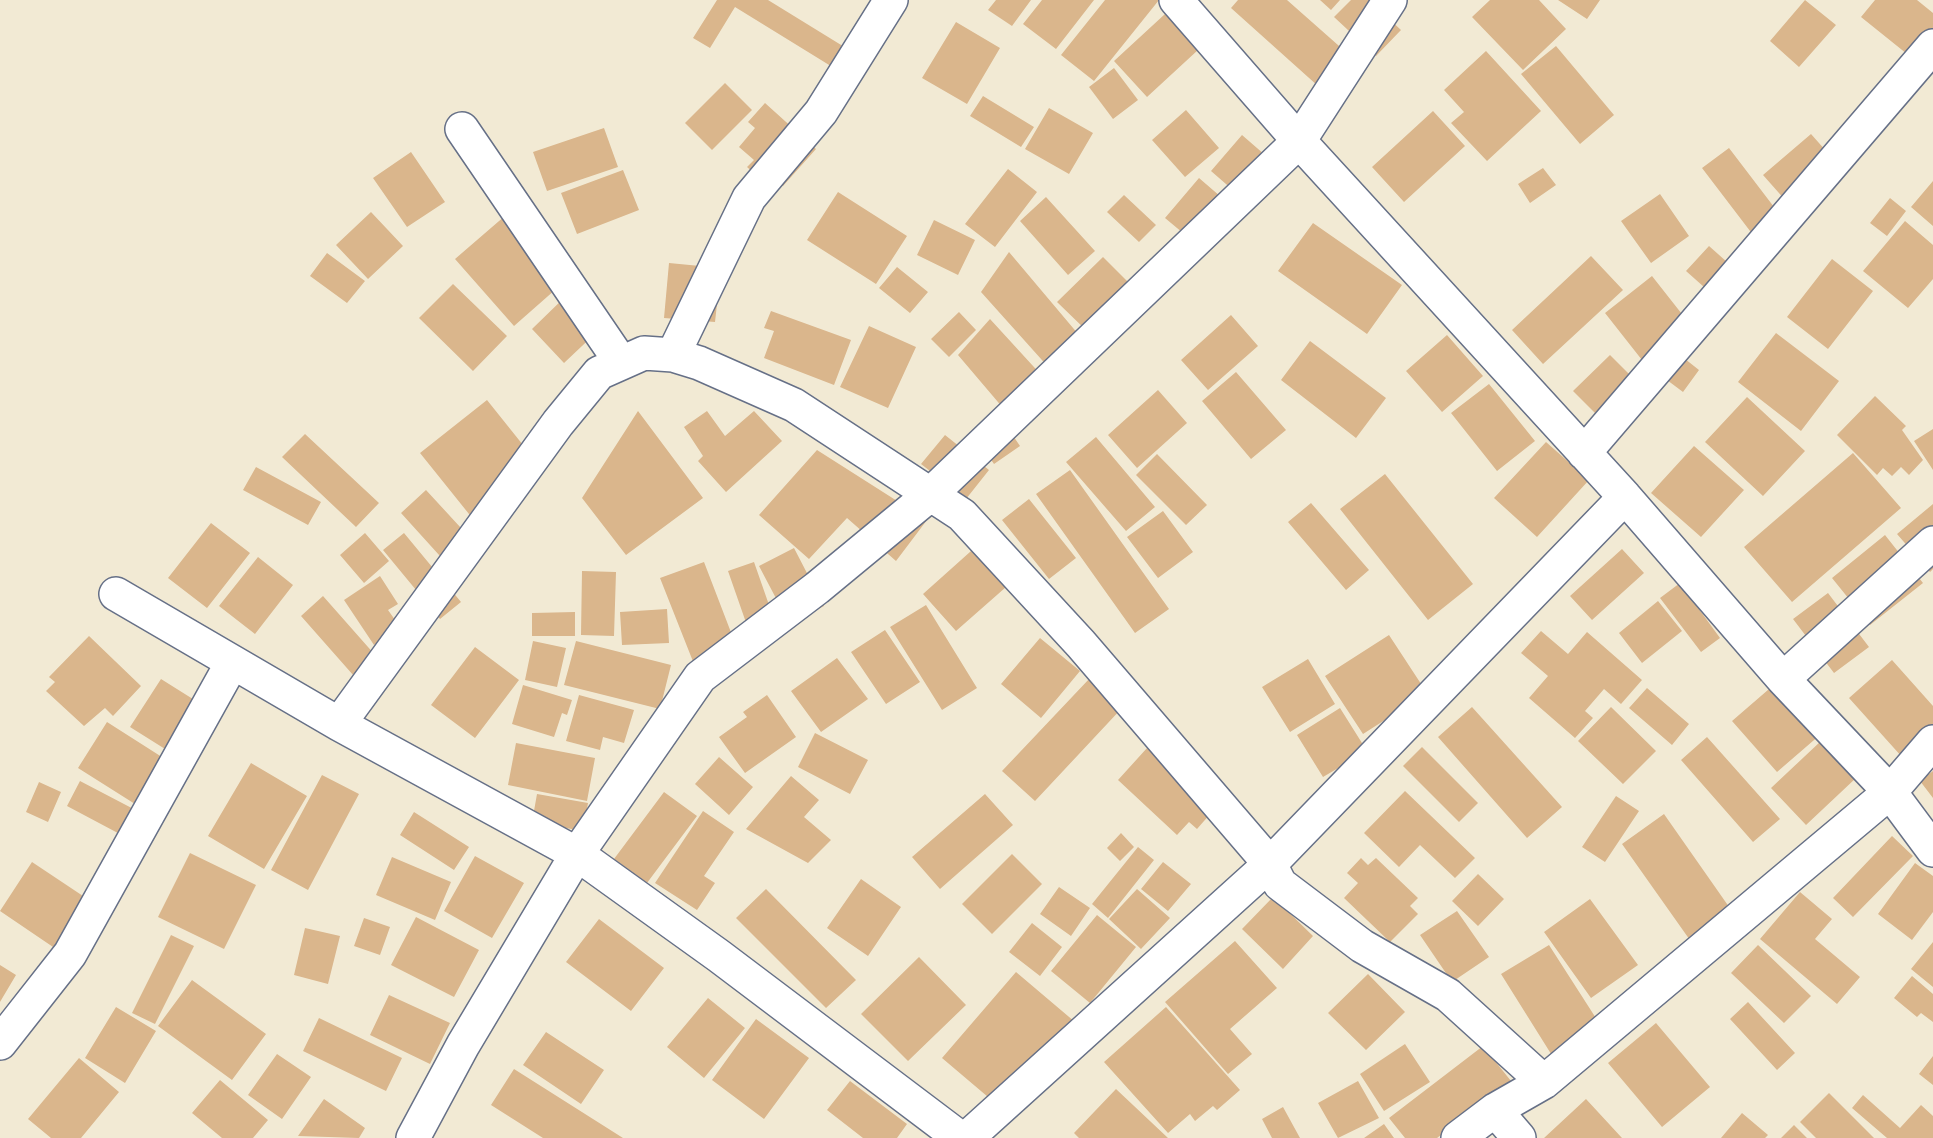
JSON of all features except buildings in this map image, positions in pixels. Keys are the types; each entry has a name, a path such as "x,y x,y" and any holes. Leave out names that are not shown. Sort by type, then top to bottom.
{"street":[{"path":"673,355 748,198 821,112 891,0"},
{"path":"1175,0 1299,141 1625,497 1783,679 1890,792 1933,849"},
{"path":"413,1138 463,1045 577,854 700,677 817,588 932,493 1299,141 1390,0"},
{"path":"1584,453 1933,46"},
{"path":"462,129 620,362"},
{"path":"339,724 558,423 598,373 644,353 673,355 699,363 794,405 962,515 1081,644 1270,864 1285,889 1362,946 1448,995 1544,1082"},
{"path":"967,1138 1270,864 1625,497"},
{"path":"1783,679 1933,543"},
{"path":"116,594 339,724 577,854 719,956 960,1138"},
{"path":"0,1043 70,954 232,663"},
{"path":"1458,1138 1494,1110 1544,1082 1890,792 1933,742"},
{"path":"1494,1110 1518,1138"}]}
